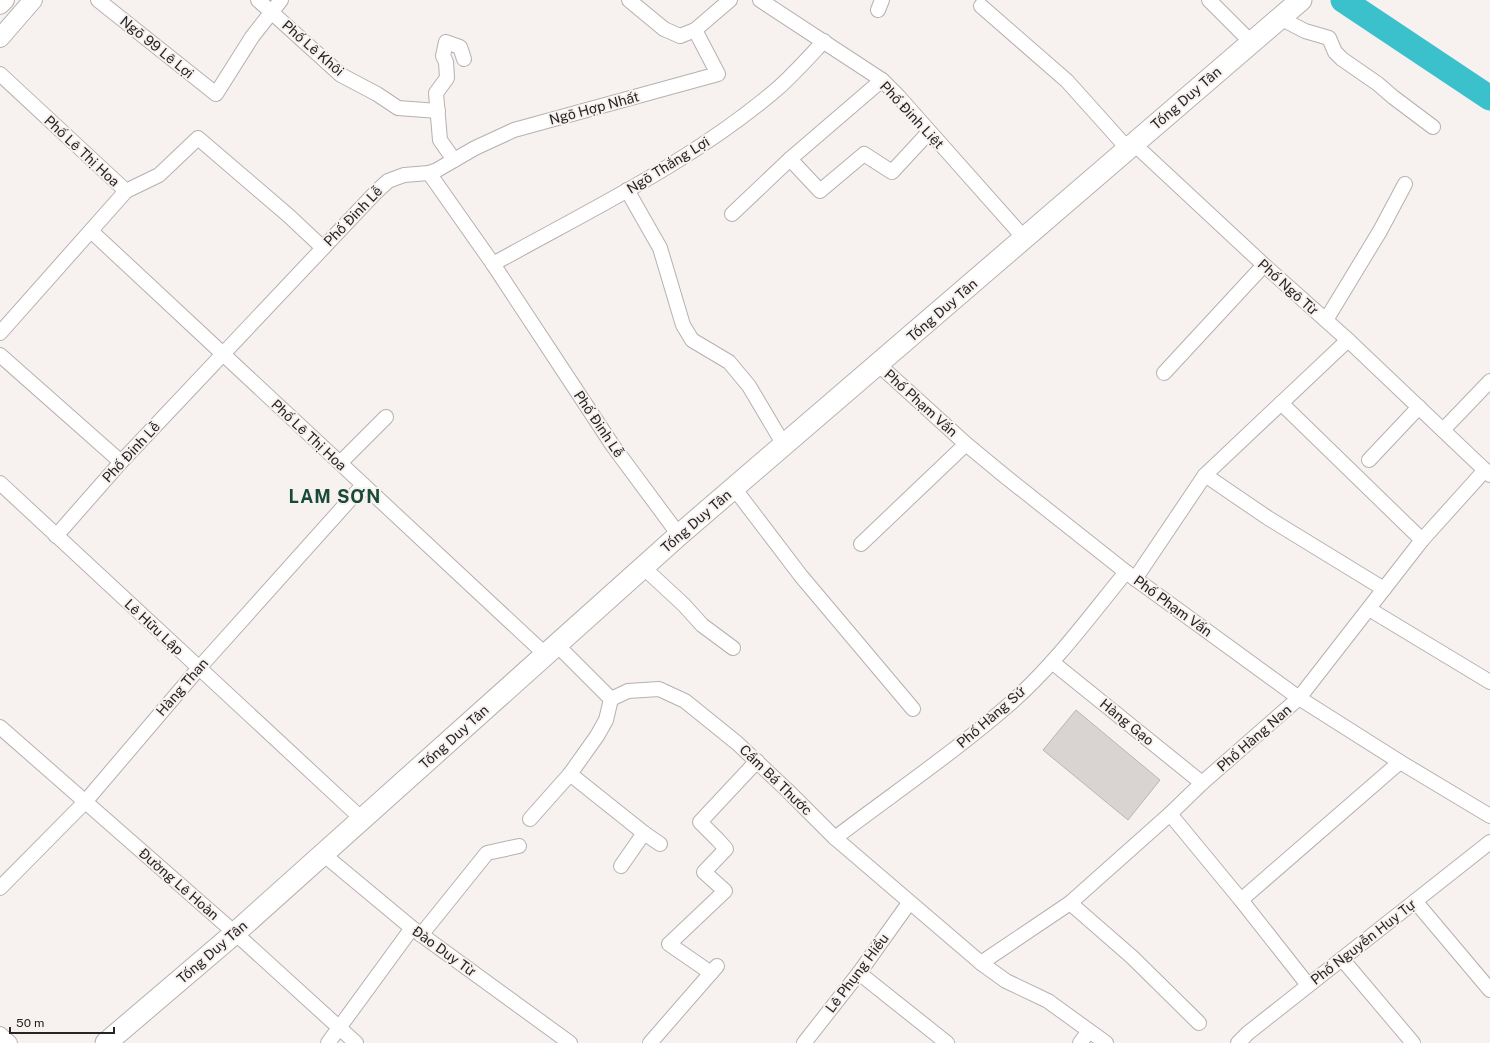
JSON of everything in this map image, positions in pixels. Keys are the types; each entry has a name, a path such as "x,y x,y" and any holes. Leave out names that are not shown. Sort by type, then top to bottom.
{"highway":[{"name":"Tống Duy Tân","path":"106,1043 235,933 679,535 1291,9"}],"main road":[{"path":"0,5 4,0"},
{"path":"0,38 33,0"}],"street":[{"name":"Ngõ 99 Lê Lợi","path":"98,0 216,94 252,37 271,11"},
{"name":"Phố Lê Khôi","path":"258,0 341,75 377,94 398,108 438,111"},
{"path":"271,11 281,0"},
{"path":"629,0 664,29 680,36 695,30 730,0"},
{"name":"Phố Đinh Liệt","path":"760,0 882,80 1025,239"},
{"path":"1209,0 1251,42"},
{"name":"Phố Ngô Từ","path":"981,6 1067,81 1131,147 1348,340 1488,473"},
{"path":"1291,9 1305,31 1329,38 1335,52 1342,59 1378,84 1433,127"},
{"name":"Ngõ Hợp Nhất","path":"429,173 475,148 514,130 718,74 695,30"},
{"name":"Ngõ Thắng Lợi","path":"493,264 627,190 695,149 743,116 778,88 824,41"},
{"path":"454,160 440,140 436,93 447,78 446,62 442,56 446,42 460,47 464,59"},
{"name":"Phố Lê Thị Hoa","path":"0,74 126,191 0,333"},
{"path":"732,214 790,159 882,80"},
{"path":"790,159 820,191 864,154 892,172 929,132"},
{"path":"126,191 159,175 198,138 289,216 323,248"},
{"name":"Phố Đinh Lễ","path":"56,536 121,462 376,192 388,181 404,175 429,173 493,264 613,446 679,535"},
{"path":"1326,320 1380,231 1405,184"},
{"path":"627,190 660,248 683,325 692,340 729,362 749,386 784,445"},
{"name":"Phố Lê Thị Hoa","path":"91,231 363,485 551,650"},
{"path":"1164,373 1264,265"},
{"name":"Phố Hàng Sứ","path":"835,838 944,757 1012,701 1052,662 1130,576 1205,475 1348,340"},
{"path":"0,355 121,462"},
{"name":"Phố Phạm Vấn","path":"878,364 966,444 1130,576 1299,698 1400,762 1490,816"},
{"path":"1443,430 1490,381"},
{"path":"1281,403 1422,540"},
{"path":"1369,460 1419,407"},
{"path":"340,463 386,417"},
{"path":"861,544 966,444"},
{"name":"Phố Hàng Nan","path":"981,963 1070,903 1170,814 1202,783 1299,698 1422,540 1488,473"},
{"path":"1205,475 1268,518 1384,588"},
{"name":"Lê Hữu Lập","path":"0,483 362,819"},
{"name":"Hàng Than","path":"0,888 85,802 199,668 363,485"},
{"path":"734,488 801,576 913,709"},
{"path":"643,567 684,605 702,625 721,637 733,648"},
{"path":"1369,609 1490,682"},
{"path":"530,819 570,774 597,736 606,720 611,699 551,650"},
{"name":"Hàng Gạo","path":"1052,662 1202,783"},
{"name":"Cầm Bá Thước","path":"611,699 628,691 658,689 685,701 757,761 835,838 909,903 981,963 1006,981 1048,1001 1106,1043"},
{"name":"Đường Lê Hoàn","path":"0,727 235,933 356,1043"},
{"path":"650,1043 714,970 669,944 724,891 704,872 726,849 700,822 757,761"},
{"path":"1241,900 1400,762"},
{"path":"570,774 660,844"},
{"path":"1170,814 1241,900 1308,985"},
{"path":"621,866 644,833"},
{"name":"Phố Nguyễn Huy Tự","path":"1238,1043 1248,1033 1308,985 1490,842"},
{"path":"328,1043 417,931 487,853 519,846"},
{"name":"Đào Duy Từ","path":"323,854 417,931 570,1043"},
{"path":"1415,901 1490,990"},
{"name":"Lê Phụng Hiểu","path":"804,1043 859,973 909,903"},
{"path":"1070,903 1132,957 1199,1023"},
{"path":"1342,959 1412,1043"},
{"path":"859,973 948,1043"},
{"path":"1080,1043 1089,1031"},
{"path":"0,1034 10,1043"}],"building":[{"path":"1076,710 1160,780 1128,820 1043,750"}],"waterway":[{"path":"1343,0 1490,98"}],"district":[{"name":"LAM SƠN","path":"335,496"}]}
